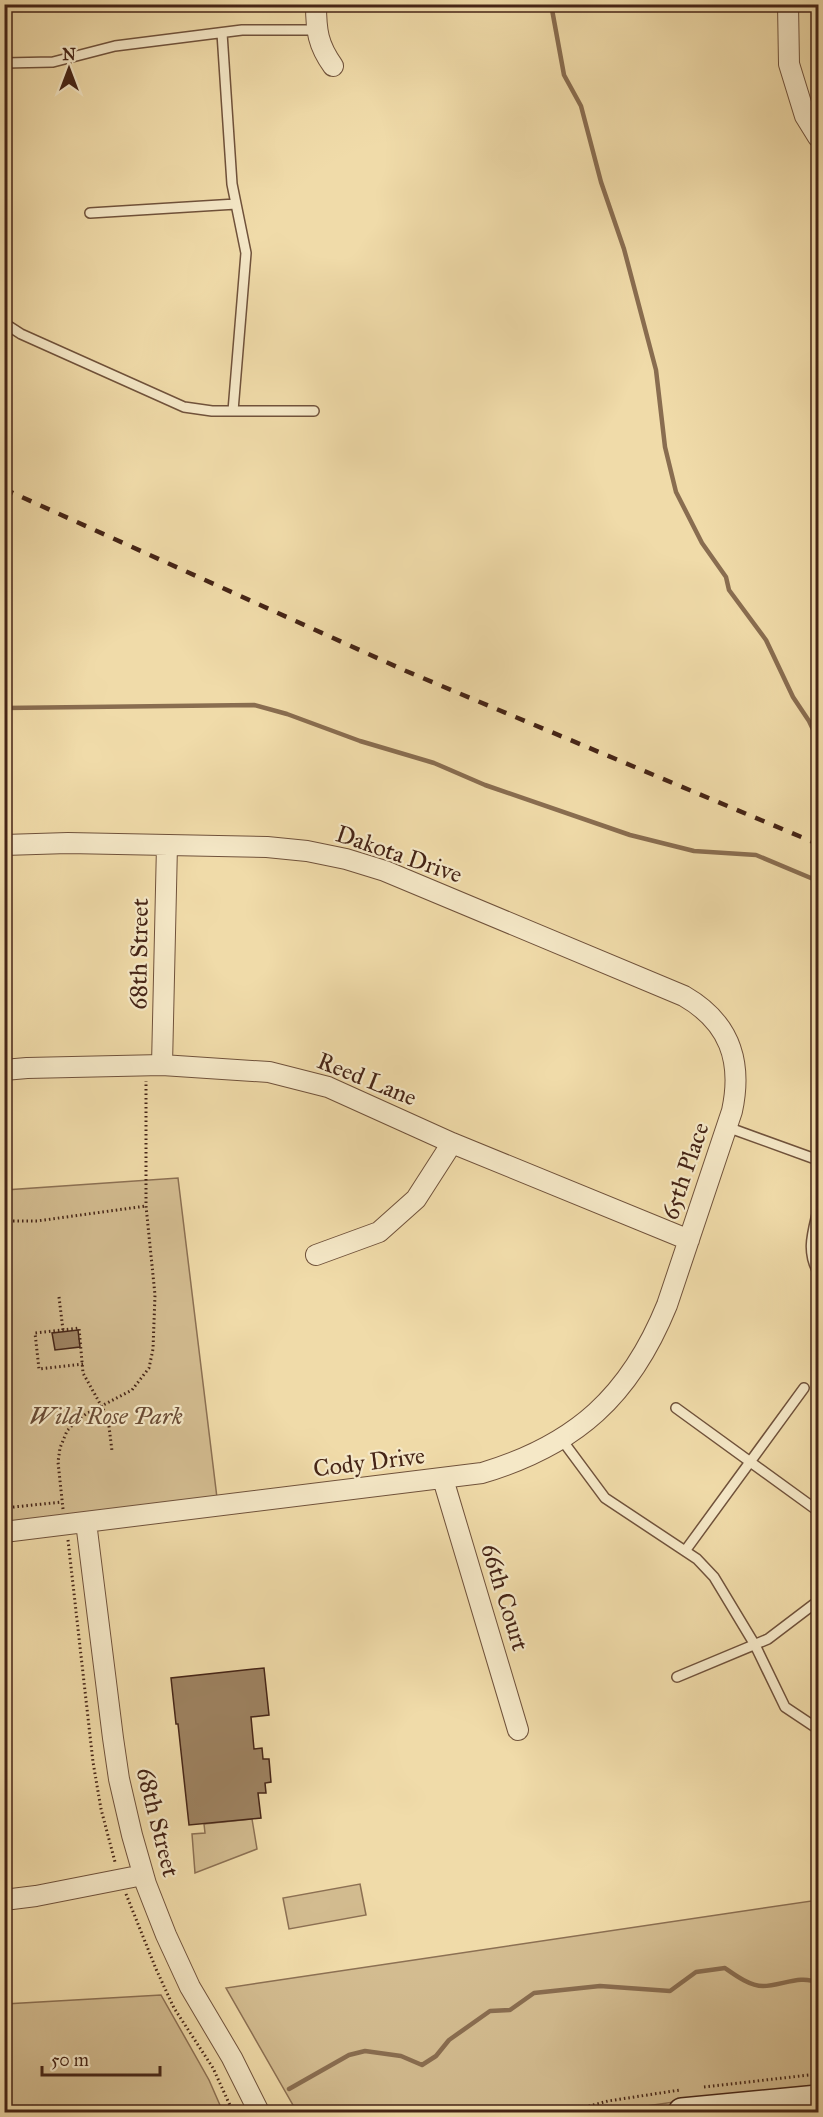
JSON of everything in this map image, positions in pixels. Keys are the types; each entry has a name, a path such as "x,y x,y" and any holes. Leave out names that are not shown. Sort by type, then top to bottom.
{"main road":[{"path":"682,2112 819,2099"}],"street":[{"path":"316,4 316,30 323,51 333,66"},
{"path":"788,4 789,64 805,116 819,137"},
{"name":"Dakota Drive","path":"4,845 68,843 257,846 307,851 346,859 385,871 684,996 699,1005 714,1019 732,1051"},
{"name":"68th Street","path":"162,1065 167,845"},
{"name":"65th Place","path":"667,1305 727,1127 736,1092 736,1071 732,1051"},
{"name":"Reed Lane","path":"4,1070 162,1065 279,1074 328,1088 452,1143 689,1240"},
{"path":"316,1255 379,1232 416,1199 452,1143"},
{"name":"Cody Drive","path":"4,1532 443,1479 482,1473 509,1465 562,1440 596,1413 618,1391 638,1364 655,1334 667,1305"},
{"name":"66th Court","path":"443,1479 518,1730"},
{"name":"68th Street","path":"86,1522 119,1779 143,1875 165,1935 190,1987 232,2058 259,2112"},
{"path":"4,1900 143,1875"}],"lane":[{"path":"4,63 53,62 115,46 222,33 255,30 316,30"},
{"path":"222,33 230,165 246,253 233,411"},
{"path":"90,213 236,204"},
{"path":"4,323 21,334 166,401 184,407 205,411 314,411"},
{"path":"727,1127 819,1160"},
{"path":"819,1210 810,1242 812,1261 819,1272"},
{"path":"685,1551 804,1388"},
{"path":"676,1408 819,1511"},
{"path":"562,1440 605,1498 697,1558 714,1577 755,1645 785,1707 819,1729"},
{"path":"676,1677 768,1640 819,1601"}],"path":[{"path":"4,1508 62,1502 58,1462 62,1442 76,1421 132,1390 149,1368 153,1349 155,1295 146,1206 146,1079"},
{"path":"4,1221 37,1221 146,1206"},
{"path":"59,1297 63,1330"},
{"path":"83,1364 39,1369 35,1334 79,1328 83,1364 83,1373 108,1418 112,1451"}],"green space":[{"name":"Wild Rose Park","path":"178,1178 218,1506 5,1532 5,1190"},
{"path":"252,1819 257,1849 195,1873 192,1834 205,1833 204,1824"},
{"path":"360,1884 366,1915 289,1929 283,1898"},
{"path":"818,1900 818,2088 688,2100 605,2112 297,2112 226,1988"},
{"path":"161,1995 209,2080 223,2112 5,2112 5,2004"}],"building":[{"path":"78,1330 80,1347 55,1350 52,1333"},
{"path":"264,1668 269,1715 251,1717 254,1749 262,1748 263,1759 269,1759 271,1782 265,1783 266,1793 258,1793 261,1818 189,1825 171,1678"}],"waterway":[{"path":"551,4 564,75 581,106 601,182 624,249 656,370 665,447 676,492 702,543 726,577 729,590 766,640 793,697 818,740"},
{"path":"4,708 254,705 434,763 485,785 630,835 694,851 756,855 818,881"},
{"path":"289,2089 349,2055 365,2051 401,2056 422,2065 436,2056 449,2040 490,2011 510,2010 534,1993 600,1986 670,1991 696,1972 725,1968 743,1980 758,1986 805,1980 818,1983"}],"railway":[{"path":"4,489 406,671 818,844"}]}
